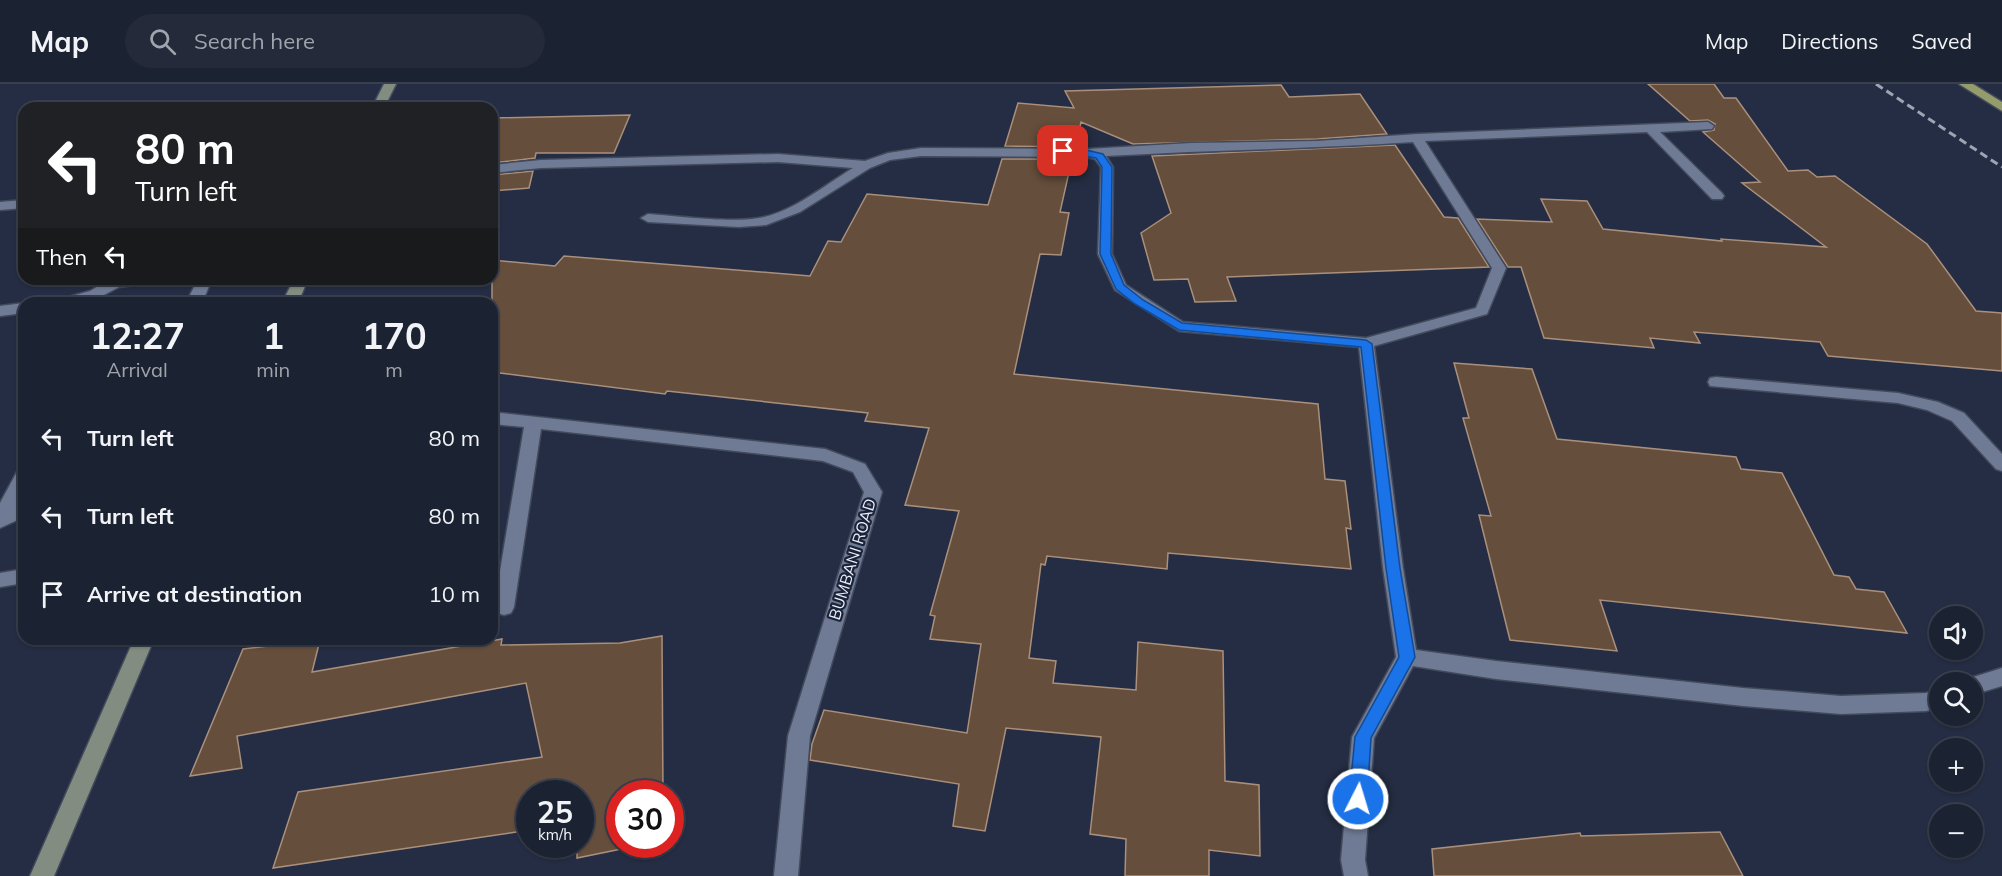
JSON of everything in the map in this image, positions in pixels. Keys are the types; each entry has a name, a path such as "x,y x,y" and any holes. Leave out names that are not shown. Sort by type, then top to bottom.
{"main road":[{"path":"381,102 390,84"},
{"path":"1965,84 2002,107"},
{"path":"42,876 141,645"}],"street":[{"path":"648,218 739,223 766,221 795,209 866,165 888,157 921,152 1086,153 1191,147 1317,145 1417,138 1708,126"},
{"path":"1651,129 1717,196"},
{"path":"1086,153 1100,156 1107,167 1105,254 1120,287 1139,302 1179,326 1366,344 1482,311 1499,268 1417,138"},
{"path":"498,168 541,164 778,158 866,165"},
{"path":"0,206 18,204"},
{"path":"95,294 111,285"},
{"path":"84,297 112,285"},
{"path":"0,311 18,309"},
{"path":"1356,876 1353,860 1363,737 1407,657 1393,568 1366,344"},
{"path":"1716,382 1898,398 1932,406 1958,417 2002,465"},
{"name":"BUMBANI ROAD","path":"498,419 825,454 859,468 873,492 799,736 786,876"},
{"path":"504,607 533,423"},
{"path":"1,520 18,486"},
{"path":"1,520 18,513"},
{"path":"0,580 18,577"},
{"path":"1407,657 1496,670 1754,698 1841,705 1929,701"},
{"path":"1983,683 2002,677"}],"building":[{"path":"1648,84 1714,84 1724,98 1736,98 1788,171 1808,170 1817,177 1835,176 1927,244 1976,311 2002,313 2002,371 1828,356 1820,342 1694,332 1700,343 1650,338 1654,348 1544,338 1521,267 1508,267 1477,219 1552,222 1541,199 1587,201 1603,229 1722,241 1721,239 1826,247 1742,183 1760,182 1703,132 1714,130 1715,124 1708,120 1690,121"},
{"path":"1281,85 1289,97 1360,94 1387,134 1317,139 1133,144 1081,122 1075,147 1005,146 1018,103 1074,108 1065,91"},
{"path":"630,115 614,153 536,153 535,158 498,162 498,118"},
{"path":"1395,145 1444,217 1458,218 1489,267 1227,277 1236,301 1195,302 1188,279 1154,280 1141,233 1171,213 1152,156"},
{"path":"1002,159 1072,159 1060,212 1069,213 1061,255 1040,254 1014,374 1318,404 1325,479 1345,481 1351,529 1346,528 1351,569 1168,553 1167,569 1047,556 1045,565 1041,564 1029,658 1056,661 1053,683 1136,690 1138,642 1223,651 1225,781 1259,785 1260,856 1209,850 1209,876 1125,876 1126,839 1090,834 1101,737 1006,728 985,831 953,826 959,784 810,760 812,744 824,710 967,733 981,644 930,639 935,616 930,615 959,511 905,505 929,428 865,421 868,413 667,391 665,394 498,373 498,297 492,297 492,285 498,285 498,261 555,266 564,256 810,276 828,241 841,242 867,194 988,205"},
{"path":"533,171 529,188 498,191 498,174"},
{"path":"1454,363 1532,369 1557,439 1736,457 1741,469 1782,473 1834,575 1849,577 1856,589 1884,592 1907,633 1600,600 1617,651 1510,640 1479,515 1491,516 1463,418 1469,418"},
{"path":"662,636 663,780 606,780 606,852 594,855 594,780 516,780 516,832 273,868 298,792 542,757 526,683 237,736 242,768 190,776 243,649 277,645 319,645 312,672 467,645 498,645 498,640 502,639 501,645 620,643"},
{"path":"1720,832 1743,876 1434,876 1432,849 1580,833 1581,836"}],"railway":[{"path":"1876,84 2002,167"}],"route":[{"path":"1063,151 1100,156 1107,167 1105,254 1120,287 1139,302 1179,326 1366,344 1393,568 1407,657 1363,737 1358,799"}]}
